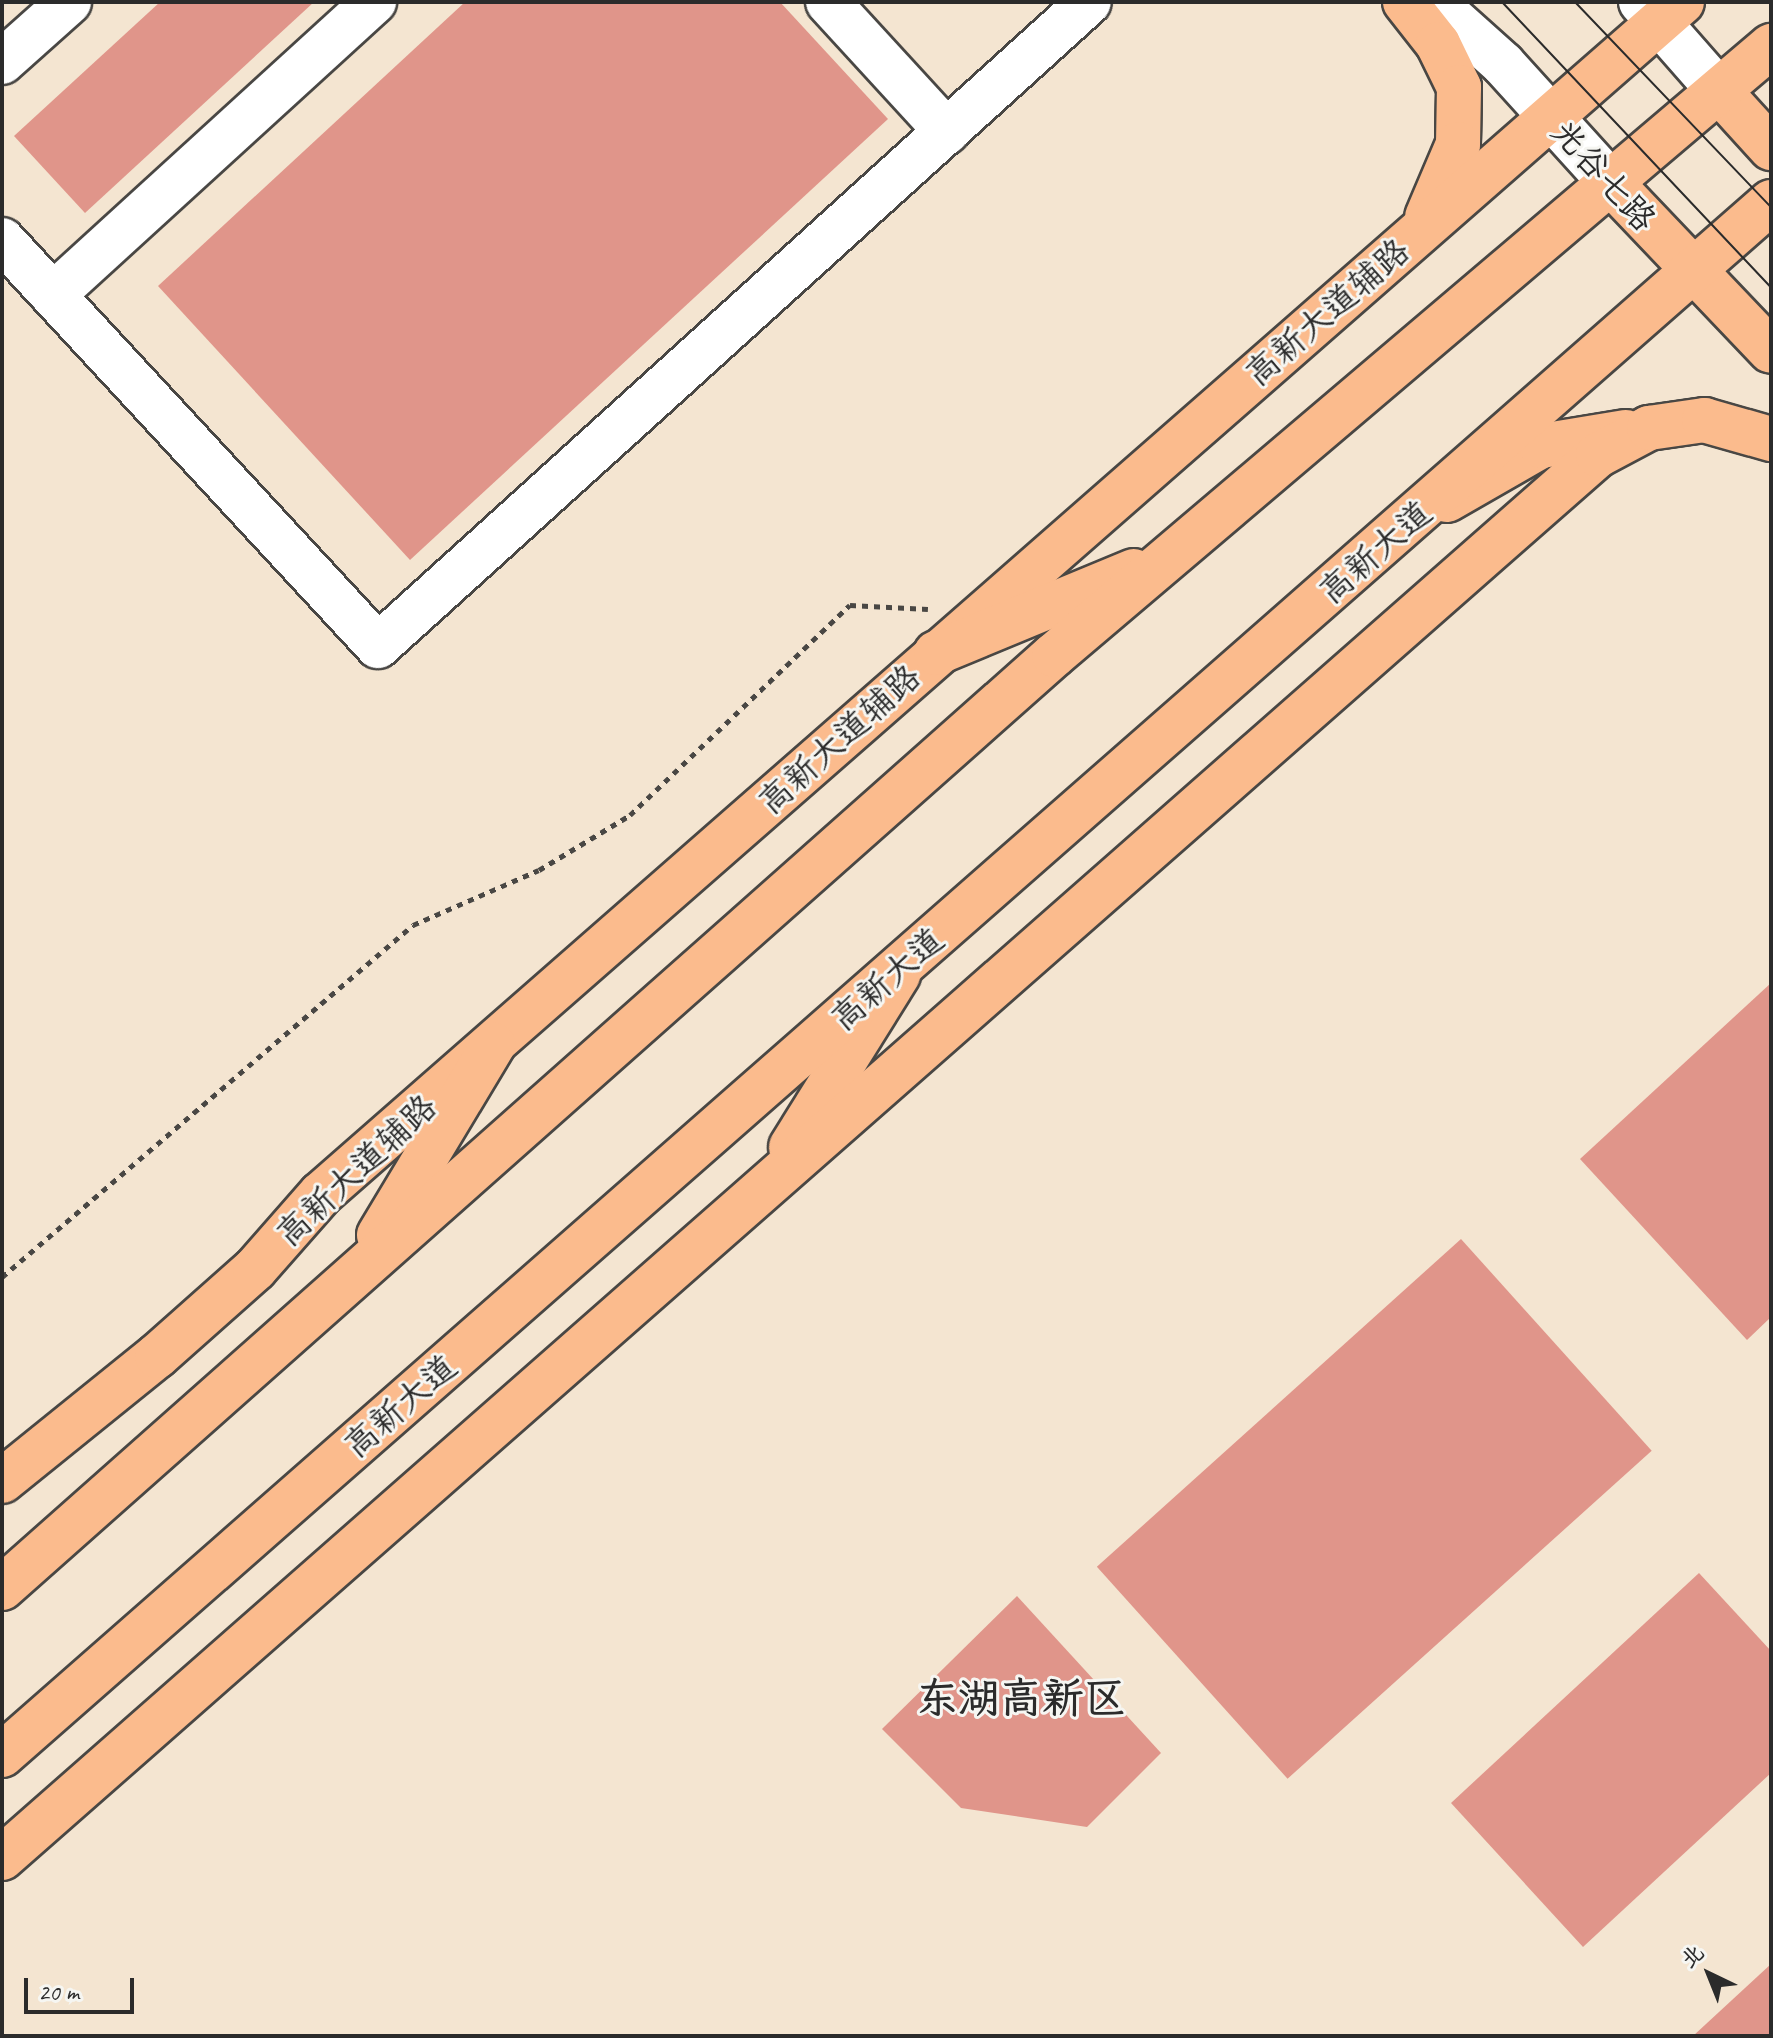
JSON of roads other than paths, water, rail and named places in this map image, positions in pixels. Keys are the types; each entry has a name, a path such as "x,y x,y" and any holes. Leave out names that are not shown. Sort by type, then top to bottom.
{"main road":[{"path":"1405,2 1438,44 1459,87 1458,144 1422,229"},
{"name":"高新大道辅路","path":"2,1481 168,1346 255,1269 321,1194 1550,117 1661,9"},
{"path":"2,1588 1173,555 1771,46"},
{"path":"1720,92 1771,148"},
{"name":"光谷七路","path":"1610,182 1771,351"},
{"name":"高新大道","path":"2,1755 1771,202"},
{"path":"1410,521 1541,446 1704,420 1770,438"},
{"path":"2,1858 1598,455 1649,428"},
{"path":"936,653 1173,555"},
{"path":"766,1187 905,964"},
{"path":"356,1273 493,1045"}],"street":[{"path":"2,62 69,2"},
{"path":"53,295 374,2"},
{"path":"828,2 947,132"},
{"path":"2,240 378,646 1089,2"},
{"name":"光谷七路","path":"1434,2 1550,117 1610,182"},
{"path":"1661,9 1720,92"}],"tram line":[{"path":"1502,2 1771,287"},
{"path":"1575,2 1771,207"}],"district":[{"name":"东湖高新区","path":"1021,1699"}]}
